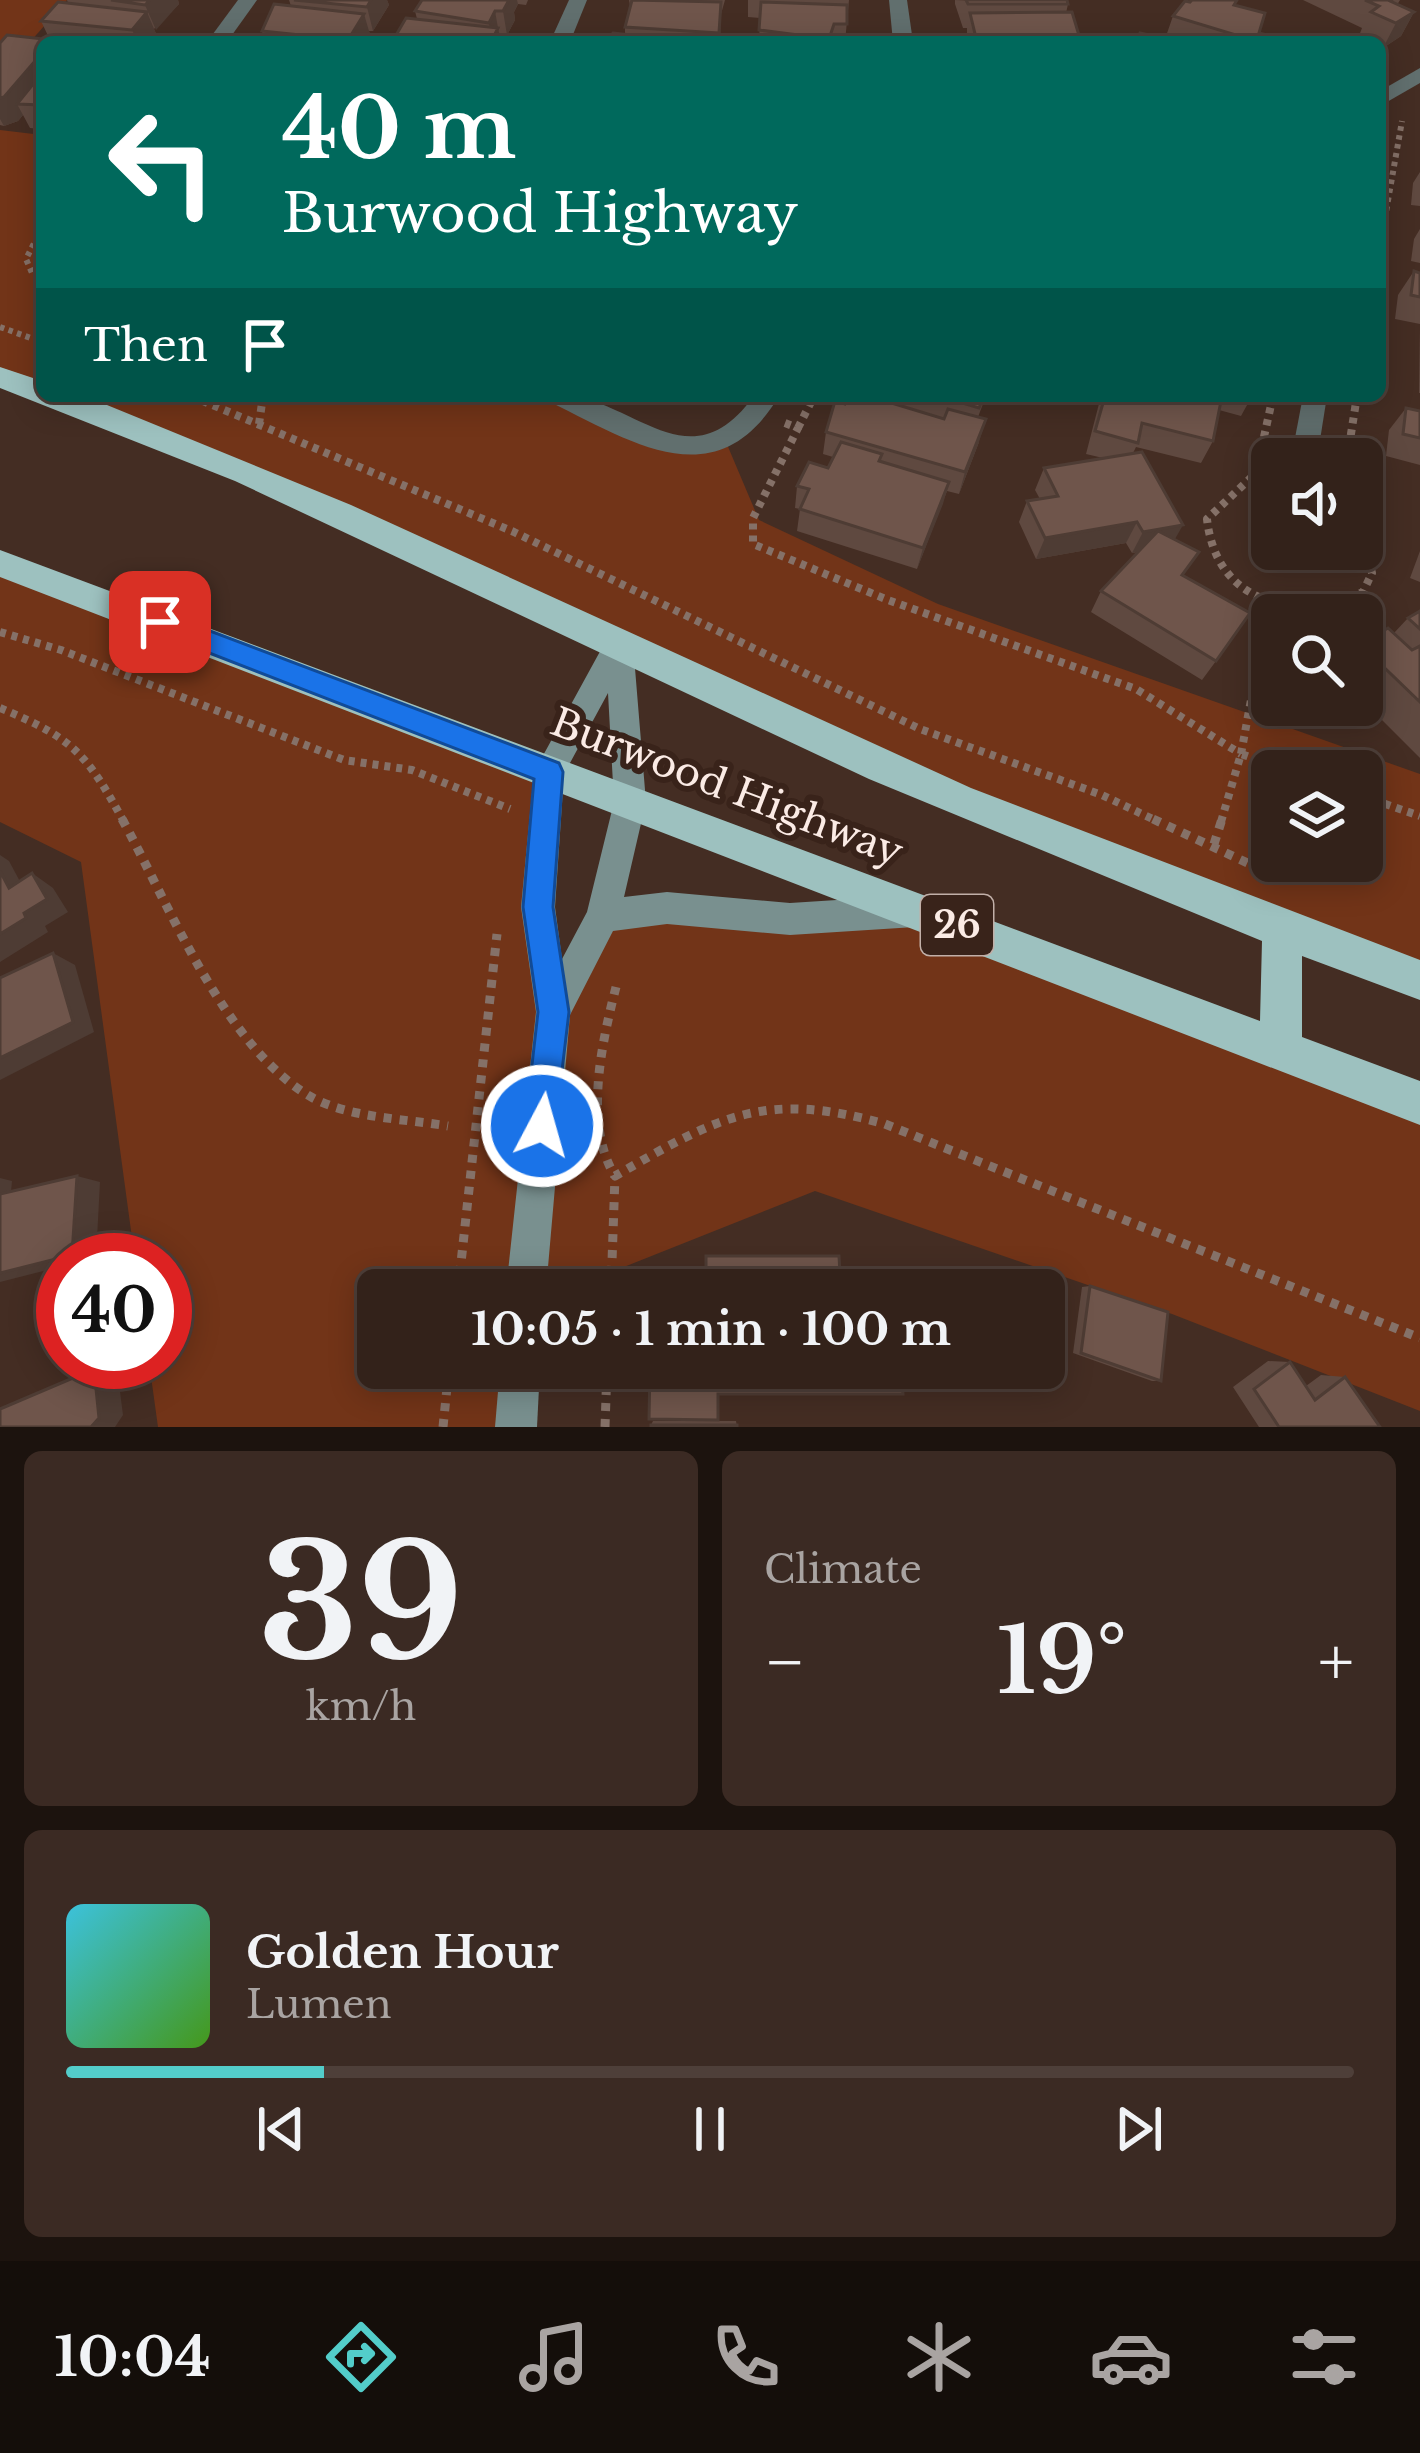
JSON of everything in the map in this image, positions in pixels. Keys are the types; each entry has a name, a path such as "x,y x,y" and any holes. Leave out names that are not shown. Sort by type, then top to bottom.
{"highway":[{"path":"0,376 36,390"},
{"name":"Burwood Highway","path":"70,402 210,453 907,778 1282,930 1420,980"},
{"name":"Burwood Highway","path":"0,563 1420,1103"},
{"path":"1281,1050 1282,930"}],"street":[{"path":"221,36 248,0"},
{"path":"563,36 578,0"},
{"path":"898,0 902,36"},
{"path":"1386,96 1420,74"},
{"path":"572,402 668,445 693,448 735,438 772,408"},
{"path":"1308,438 1314,402"},
{"path":"528,1269 554,1012 538,907 549,772 619,644"},
{"path":"554,1012 603,916 630,802 619,644"},
{"path":"603,916 667,908 790,919 921,911"},
{"path":"516,1427 519,1389"}],"path":[{"path":"1386,206 1396,139 1408,113"},
{"path":"36,240 26,260 36,275"},
{"path":"0,327 36,340"},
{"path":"205,402 514,532 920,729 1102,795 1251,865"},
{"path":"259,424 262,402"},
{"path":"811,402 752,518 753,544 888,600 1136,689 1251,757"},
{"path":"1255,594 1220,565 1206,533 1216,505 1256,473 1272,402"},
{"path":"1350,438 1356,402"},
{"path":"772,408 798,428"},
{"path":"0,632 344,760 412,770 511,809"},
{"path":"1214,844 1251,702"},
{"path":"0,708 47,727 90,760 236,1026 288,1080 315,1099 350,1110 448,1126"},
{"path":"498,803 503,820"},
{"path":"1383,803 1420,816"},
{"path":"460,1269 500,914"},
{"path":"611,1269 615,1175 599,1145 605,1042 622,972"},
{"path":"615,1175 745,1110 797,1103 823,1106 885,1124 1420,1338"},
{"path":"443,1427 447,1389"},
{"path":"605,1427 606,1389"}],"shaded area":[{"path":"0,0 67,0 0,76"},
{"path":"0,130 36,134 36,390 0,377"},
{"path":"68,402 572,402 664,443 726,442 759,520 938,604 1251,714 1251,726 1284,726 1352,750 1251,750 1251,882 1383,882 1383,761 1420,774 1420,980 1282,930"},
{"path":"0,563 549,772 554,1010 603,916 916,909 1420,1103 1420,1411 1065,1277 1065,1269 1041,1269 815,1191 619,1269 357,1269 357,1389 519,1389 516,1427 158,1427 153,1389 192,1389 192,1233 131,1233 81,862 0,822"}],"building":[{"path":"111,0 150,0 145,5"},
{"path":"294,0 371,0 367,7"},
{"path":"422,0 509,0 489,23 415,11"},
{"path":"632,0 721,2 719,33 625,27"},
{"path":"966,0 1067,0 1068,4 968,4"},
{"path":"1237,0 1234,5 1265,13 1259,33 1270,36 1239,36 1173,16 1185,1"},
{"path":"1365,0 1393,0 1414,12 1396,23 1371,12 1379,6"},
{"path":"58,2 147,12 132,30 41,21"},
{"path":"761,2 847,5 847,24 834,24 830,36 759,30"},
{"path":"274,4 364,14 350,36 262,31"},
{"path":"1072,12 1079,36 976,36 970,13"},
{"path":"406,18 498,28 494,36 396,36"},
{"path":"7,35 36,38 36,60 0,98 0,43"},
{"path":"36,80 36,105 17,104"},
{"path":"1414,271 1420,273 1420,297 1411,295"},
{"path":"835,402 896,402 944,419 948,409 986,419 965,472 826,432"},
{"path":"1103,402 1221,402 1213,441 1142,423 1138,443 1095,431"},
{"path":"1406,408 1420,411 1420,438 1403,434"},
{"path":"841,442 882,454 879,461 949,482 923,548 800,509 809,489 797,486 809,462 828,468"},
{"path":"1142,452 1183,525 1143,532 1137,522 1045,538 1027,501 1058,496 1044,468"},
{"path":"1158,531 1199,552 1182,575 1250,613 1216,661 1101,591"},
{"path":"1420,611 1420,629 1408,618"},
{"path":"1388,628 1412,650 1420,646 1420,702 1383,666 1383,631"},
{"path":"0,871 9,888 32,873 47,899 0,934"},
{"path":"53,953 73,1022 0,1058 0,978"},
{"path":"77,1176 73,1233 36,1233 36,1264 0,1273 0,1194"},
{"path":"706,1256 839,1256 840,1269 706,1269"},
{"path":"1090,1286 1168,1312 1161,1381 1081,1353"},
{"path":"1290,1362 1315,1400 1345,1377 1380,1427 1279,1427 1254,1389"},
{"path":"47,1389 96,1389 99,1418 91,1427 0,1427 0,1409"},
{"path":"650,1389 903,1389 903,1394 718,1394 718,1420 649,1419"},
{"path":"737,1425 737,1427 651,1427"}],"route":[{"path":"160,622 549,772 538,907 554,1012 542,1126"}]}
